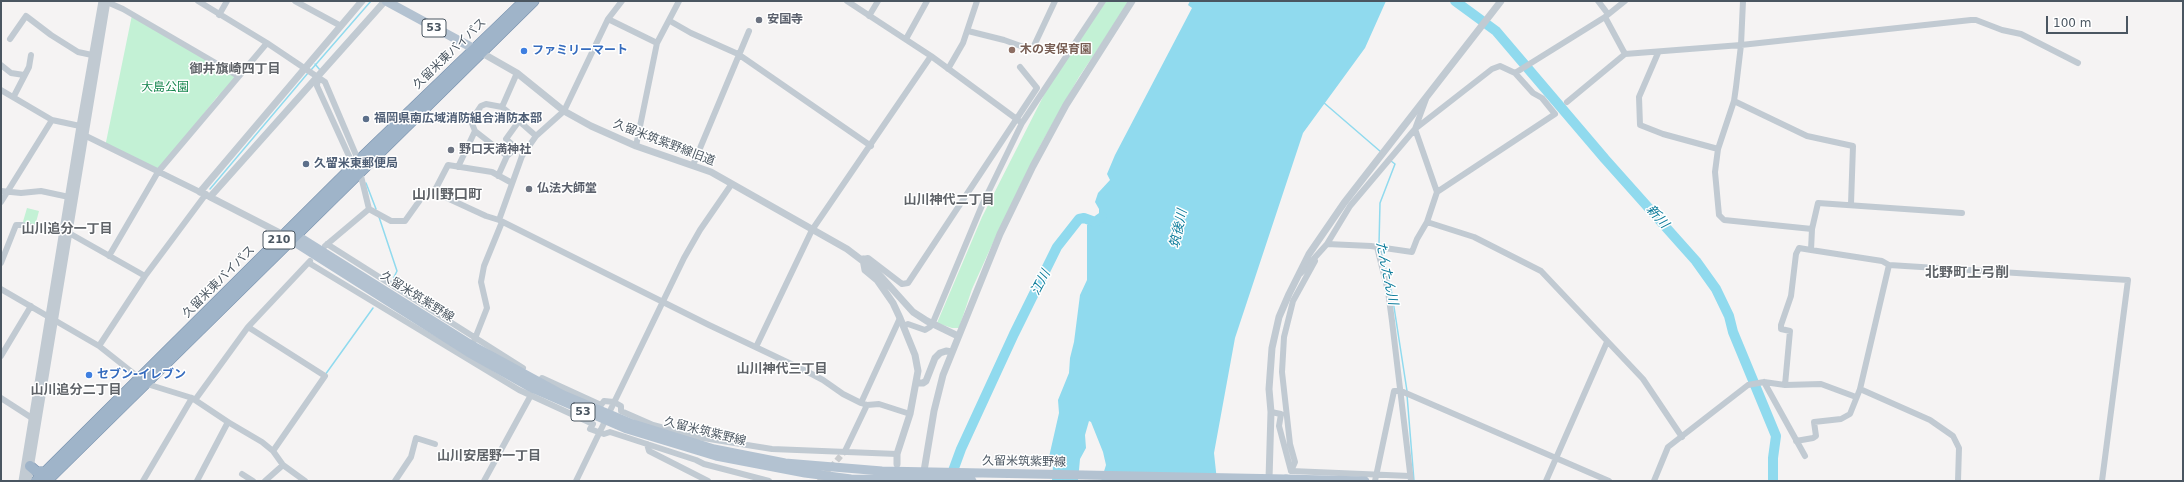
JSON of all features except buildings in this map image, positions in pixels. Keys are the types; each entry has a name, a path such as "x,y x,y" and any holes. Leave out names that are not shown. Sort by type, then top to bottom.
{"highway":[{"name":"久留米東バイパス","path":"478,51 524,1"},
{"name":"久留米東バイパス","path":"36,481 46,477 290,237 358,167 478,51 534,1"},
{"path":"30,466 46,477"}],"main road":[{"name":"53","path":"385,1 478,51"},
{"name":"久留米筑紫野線","path":"290,237 470,348 530,387 676,445 750,464 851,479 933,476 1248,478 1269,480 1289,477 1365,481"},
{"name":"久留米筑紫野線","path":"607,418 686,441 785,463 882,471 924,472 933,476 972,481"}],"street":[{"path":"66,232 69,197 92,55 106,1"},
{"path":"106,1 238,76"},
{"path":"22,481 35,420 66,232 86,136 106,1"},
{"path":"198,1 267,43 318,77"},
{"path":"219,15 227,1"},
{"path":"295,1 341,26"},
{"path":"99,346 145,276 205,195 304,67 362,1"},
{"path":"205,195 318,77 385,1"},
{"path":"470,348 487,308 480,282 484,266 522,156 536,136 564,111 608,19 622,1"},
{"path":"636,146 657,43 670,21 679,1"},
{"path":"847,1 931,56 1022,122"},
{"path":"869,16 878,1"},
{"path":"906,39 927,1"},
{"path":"948,69 963,43 977,1"},
{"path":"968,31 1004,40 1032,50 1055,1"},
{"path":"934,320 983,203 1022,122 1103,1"},
{"path":"924,472 934,411 943,375 1000,234 1033,166 1066,105 1132,1"},
{"path":"1269,480 1271,412 1269,389 1272,348 1279,317 1297,278 1309,254 1344,203 1501,1"},
{"path":"1598,1 1625,54"},
{"path":"1515,74 1625,1"},
{"path":"1742,1 1741,45 1734,101 1718,149 1715,172 1719,215 1724,220 1812,229"},
{"path":"10,39 26,16 51,35 78,52 92,55"},
{"path":"608,19 657,43"},
{"path":"1567,102 1625,54 1658,53 1741,45 1976,20 2002,30 2021,34 2078,63"},
{"path":"670,21 691,33 738,54 871,146"},
{"path":"694,165 738,54 749,31"},
{"path":"109,256 158,172 267,43"},
{"name":"久留米筑紫野線旧道","path":"478,51 517,72 564,111 591,126 636,146 711,172 731,185 863,260 914,312 927,321 958,336"},
{"path":"1658,53 1639,96 1640,125 1663,134 1718,149"},
{"path":"14,96 29,68 31,55"},
{"path":"756,347 812,230 871,146 931,56"},
{"path":"1,65 11,73 24,75"},
{"path":"1297,278 1327,244 1350,206 1415,128 1492,69 1500,66 1515,74 1533,94 1542,98 1555,114 1437,192"},
{"path":"863,260 868,258 902,284 908,283 1015,118 1037,88 1020,67"},
{"path":"502,107 517,72"},
{"path":"318,77 317,86 358,167 369,209 391,221 405,221 425,193 434,192 500,221 823,380 842,394 864,404 879,404 910,414"},
{"path":"1,90 14,96 52,120 80,126 86,136 290,237"},
{"path":"1327,244 1377,247 1412,252 1416,239 1427,222 1437,192 1415,128 1427,98"},
{"path":"1734,101 1807,136 1853,146 1852,204"},
{"path":"507,156 476,131 471,121 481,106 486,104 502,107 536,136"},
{"path":"1,202 4,192 52,120"},
{"path":"498,176 507,156 516,148 506,140 519,121"},
{"path":"458,167 476,131"},
{"path":"434,192 448,165 492,172 512,182"},
{"path":"576,481 700,230 731,185"},
{"path":"4,192 41,191 69,197"},
{"path":"1811,250 1812,229 1818,203 1852,204 1962,213"},
{"path":"143,481 194,399 248,327 318,254 369,209"},
{"path":"1427,222 1474,237 1541,271 1643,379 1682,437"},
{"path":"1,263 16,225 66,232 145,276"},
{"path":"1289,477 1377,473 1411,478 1388,291 1377,247"},
{"path":"1785,385 1790,331 1781,328 1781,325 1791,296 1796,254 1799,248 1882,261 1888,265 2128,280 2102,481"},
{"path":"1289,477 1295,462 1290,444 1282,372 1284,337 1293,301 1319,253"},
{"path":"318,254 470,348 531,395 593,424 590,429 604,434 610,432 696,460 704,464 769,481"},
{"name":"久留米筑紫野線旧道","path":"863,260 865,270 877,280 893,303 915,355 918,371 917,383 910,414 897,454 897,464"},
{"path":"1796,441 1813,438 1816,436 1814,422 1846,418 1850,414 1860,389 1888,265"},
{"path":"1,288 99,346 143,381 194,399 228,422 262,442 273,451 283,465 305,481"},
{"path":"1,356 31,306"},
{"path":"845,451 900,318"},
{"path":"904,326 908,324 925,330 930,327"},
{"path":"248,327 325,376 273,451"},
{"path":"1546,481 1607,342"},
{"path":"470,348 519,366 546,381 601,405 604,401 614,402 621,406 621,411 653,424 697,437 772,449 897,454"},
{"path":"917,383 923,383 926,381 935,358 940,353 946,351 952,352"},
{"path":"1764,382 1805,456"},
{"path":"1654,481 1668,447 1748,385 1764,382 1785,385 1821,384 1856,397"},
{"path":"1860,389 1930,420 1953,436 1959,448 1958,481"},
{"path":"1375,481 1394,391 1401,391 1609,481"},
{"path":"484,481 531,395"},
{"path":"1,398 35,420"},
{"path":"1271,412 1281,414 1279,426 1289,477"},
{"path":"28,481 35,420"},
{"path":"197,481 228,422"},
{"path":"396,481 411,457 416,438 435,444"},
{"path":"646,444 648,451 708,481"},
{"path":"265,481 283,465"},
{"path":"242,474 253,481"}],"green space":[{"path":"1105,1 1130,1 1079,77 1041,144 972,289 959,328 952,328 937,323 982,217 1048,87"},
{"name":"大島公園","path":"132,15 238,76 231,86 217,97 158,172 105,147"},
{"path":"27,208 39,211 35,226 22,225"}],"water":[{"name":"筑後川","path":"1190,1 1386,1 1365,48 1303,133 1235,338 1214,453 1217,481 1101,481 1106,465 1103,452 1091,422 1089,421 1085,435 1086,448 1080,459 1078,481 1052,481 1053,466 1049,457 1059,413 1058,400 1069,373 1080,295 1087,280 1087,225 1099,217 1099,209 1095,202 1098,193 1110,180 1107,174 1115,155 1192,8 1188,5"}],"waterway":[{"path":"311,70 371,1"},
{"name":"新川","path":"1455,1 1496,31 1605,159 1696,261 1716,289 1729,316 1733,332 1776,436 1773,458 1773,481"},
{"path":"315,64 320,70"},
{"path":"210,189 308,73"},
{"name":"たんたん川","path":"1323,102 1381,152"},
{"name":"たんたん川","path":"1379,244 1380,203 1395,164 1391,161"},
{"path":"366,183 376,209"},
{"path":"379,217 397,271 392,281"},
{"name":"江川","path":"950,479 961,449 1014,334 1057,247 1079,219 1084,218 1095,222 1102,217"},
{"name":"たんたん川","path":"1381,250 1392,294 1407,391"},
{"path":"325,375 373,308"},
{"name":"たんたん川","path":"1407,395 1414,481"}],"tunnel":[{"path":"819,481 845,451"}],"place":[{"name":"安国寺","path":"759,20"},
{"name":"木の実保育園","path":"1012,50"},
{"name":"ファミリーマート","path":"524,51"},
{"name":"福岡県南広域消防組合消防本部","path":"366,119"},
{"name":"野口天満神社","path":"451,150"},
{"name":"久留米東郵便局","path":"306,164"},
{"name":"仏法大師堂","path":"529,189"},
{"name":"セブン-イレブン","path":"89,375"}],"district":[{"name":"御井旗崎四丁目","path":"235,70"},
{"name":"山川野口町","path":"447,195"},
{"name":"山川神代二丁目","path":"949,201"},
{"name":"山川追分一丁目","path":"67,230"},
{"name":"北野町上弓削","path":"1967,273"},
{"name":"山川神代三丁目","path":"782,370"},
{"name":"山川追分二丁目","path":"76,391"},
{"name":"山川安居野一丁目","path":"489,457"}]}
